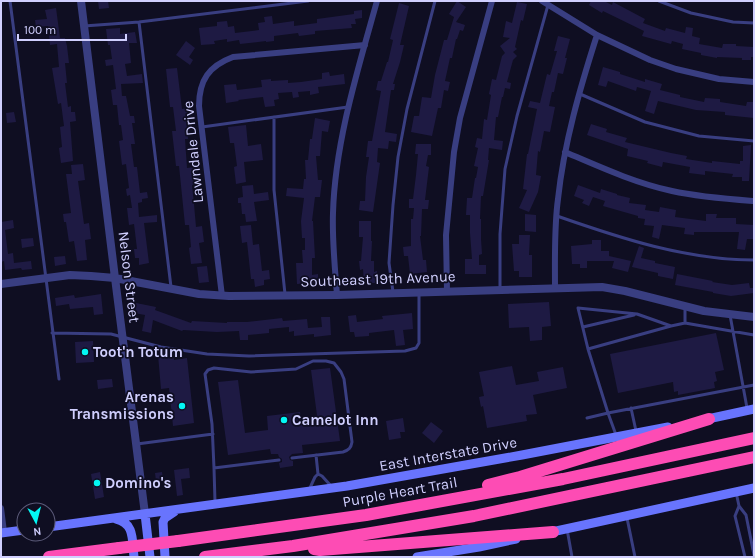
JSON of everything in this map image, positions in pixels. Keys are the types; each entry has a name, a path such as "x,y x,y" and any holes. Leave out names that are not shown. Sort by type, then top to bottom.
{"highway":[{"path":"366,515 386,506 458,492 520,477 709,419"},
{"name":"Purple Heart Trail","path":"49,557 366,515 563,479 754,438"},
{"path":"205,557 293,546 474,516 754,457"},
{"path":"293,546 320,550 553,532"}],"main road":[{"name":"East Interstate Drive","path":"56,526 309,492 423,473 709,419 751,409"},
{"path":"417,557 479,547 553,532 754,488"},
{"path":"165,557 163,522 170,514 177,510"},
{"name":"Nelson Street","path":"145,514 150,557"},
{"path":"112,518 123,521 130,528 134,557"},
{"path":"2,533 16,531"}],"street":[{"name":"Nelson Street","path":"81,1 145,514"},
{"path":"338,295 333,247 333,212 336,176 341,142 349,107 377,1"},
{"path":"447,291 446,235 454,152 460,118 492,1"},
{"path":"542,1 596,35 650,60 676,69 719,79 754,82"},
{"path":"555,288 557,200 565,152 596,35"},
{"name":"Lawndale Drive","path":"222,296 199,100 202,85 207,75 214,67 223,61 239,56 365,45"},
{"path":"565,152 616,174 671,191 713,198 754,201"},
{"name":"Southeast 19th Avenue","path":"1,284 70,276 115,278 199,294 222,296 338,295 602,287 625,291 704,311 754,317"},
{"path":"1,508 2,533"}],"lane":[{"path":"10,1 58,379"},
{"path":"84,26 139,22 308,1"},
{"path":"393,293 389,264 398,157 407,109 435,1"},
{"path":"659,1 691,13 733,22 754,23"},
{"path":"500,290 500,234 506,169 517,116 548,5"},
{"path":"139,22 172,289"},
{"path":"580,94 645,122 699,136 754,141"},
{"path":"202,127 349,107"},
{"path":"274,117 274,190 286,296"},
{"path":"557,216 613,235 676,251 734,260 754,260"},
{"path":"52,333 111,334 161,347 207,354 249,356 405,351 416,348 419,343 418,292"},
{"path":"684,323 685,306"},
{"path":"617,436 608,413 588,349 578,308 637,314 671,326"},
{"path":"582,327 637,314"},
{"path":"729,314 743,387 751,409"},
{"path":"588,349 684,323 754,335"},
{"path":"215,505 213,434 205,374 208,370 214,368 251,372 296,368 313,361 326,361 334,363 344,379 352,446 347,451 292,458"},
{"path":"587,418 631,408 754,386"},
{"path":"631,408 637,433"},
{"path":"136,444 213,434"},
{"path":"309,492 315,477 318,474 316,455"},
{"path":"214,468 279,460"},
{"path":"318,474 333,488"},
{"path":"736,492 739,506 746,515 754,555"},
{"path":"739,506 735,516 745,557"},
{"path":"626,516 635,557"},
{"path":"566,529 572,557"}],"building":[{"path":"98,1 108,1 109,8 99,9"},
{"path":"457,1 466,7 456,22 465,25 463,31 460,30 456,39 452,58 450,58 445,81 450,82 448,91 444,90 441,108 438,108 432,136 411,132 414,116 419,116 422,97 431,98 444,40 447,40 454,17 449,14"},
{"path":"591,1 604,1 612,5 613,2 645,19 643,23 665,31 666,28 685,33 686,27 693,28 692,36 700,38 699,44 722,48 723,44 736,44 736,46 754,47 754,57 751,57 751,60 742,60 742,58 717,58 701,55 701,53 682,49 683,44 672,41 671,44 642,36 644,31 603,11 602,13 589,5"},
{"path":"517,2 527,4 523,21 521,20 515,47 517,49 513,52 517,56 513,60 507,82 511,83 510,89 505,88 498,117 496,117 494,140 503,141 502,150 489,148 489,160 483,196 481,196 480,219 482,254 479,255 479,265 486,265 486,274 465,274 465,259 472,259 470,215 466,215 467,198 472,198 478,167 474,166 478,148 475,147 477,138 482,139 484,119 487,120 492,79 496,80 502,56 505,53 500,46 510,38 503,37 506,21 512,23"},
{"path":"399,3 409,6 400,45 404,45 393,84 395,84 394,90 391,90 385,132 397,134 396,142 389,141 388,149 378,148 377,162 380,163 373,212 359,210 360,201 365,201 369,157 366,157 368,141 372,141 381,91 376,90 378,81 381,81 388,62 393,40 390,39"},
{"path":"56,8 60,38 65,38 67,46 69,63 65,63 67,83 65,83 68,107 71,106 71,112 75,112 76,121 70,122 73,161 61,163 59,148 62,147 60,127 64,126 61,103 58,104 52,68 59,67 57,44 50,45 48,26 36,27 35,20 47,19 45,10"},
{"path":"362,10 362,18 355,19 356,24 351,24 352,28 315,31 315,34 299,36 298,33 274,36 274,41 266,42 240,44 239,40 227,42 227,39 214,41 215,44 201,45 199,28 217,26 217,22 227,21 228,27 234,26 235,33 259,30 258,23 265,22 264,17 272,16 273,24 294,21 294,26 317,23 317,19 354,14 354,11"},
{"path":"120,28 120,34 135,32 137,43 129,43 131,63 125,64 127,76 142,74 143,83 121,84 122,96 126,96 130,116 134,116 135,123 132,123 135,144 131,144 134,167 137,167 140,193 147,192 148,198 142,199 142,202 138,203 139,217 157,215 157,222 144,223 149,263 139,265 139,258 135,258 134,249 137,249 134,224 129,225 127,208 132,208 130,195 127,196 126,189 129,188 126,164 122,165 119,141 123,140 121,125 119,125 117,105 113,105 111,90 116,89 113,65 106,66 105,60 112,59 106,29"},
{"path":"558,36 570,39 565,58 567,58 563,74 558,73 554,92 552,92 549,106 555,107 550,132 544,131 540,152 538,151 536,175 541,176 538,192 529,212 519,208 527,190 523,189 527,154 537,109 528,107 530,101 540,103 547,74 550,75 557,51 554,51"},
{"path":"186,41 195,48 189,57 193,60 190,65 176,55"},
{"path":"603,67 645,82 645,79 662,84 660,90 680,95 680,97 704,102 705,98 720,99 720,102 746,106 747,102 754,102 754,118 725,115 725,112 696,110 658,101 654,114 645,111 651,91 637,87 636,91 608,81 606,87 598,85"},
{"path":"177,68 182,109 188,108 190,125 187,126 188,139 185,139 187,168 195,167 197,184 192,185 196,227 202,226 204,242 199,243 202,263 191,264 189,225 185,225 179,166 176,166 172,131 176,131 173,107 170,107 166,69"},
{"path":"329,72 330,76 344,74 345,84 318,87 319,93 310,95 310,91 298,92 299,97 293,98 292,92 278,93 279,99 274,100 275,106 265,107 263,97 226,103 224,85 236,84 237,90 262,87 261,80 288,80 288,83 301,82 322,79 322,73"},
{"path":"14,112 16,122 7,123 6,113"},
{"path":"315,118 330,121 328,132 322,131 320,156 316,156 318,180 322,180 320,197 315,197 312,221 315,258 312,258 312,275 318,274 318,283 297,284 296,263 303,263 302,250 305,250 305,238 302,238 301,221 304,198 286,196 287,188 303,189 304,179 306,179 305,160 308,160 310,139 312,139"},
{"path":"591,124 607,129 606,132 627,138 625,142 687,156 686,159 712,163 712,161 740,164 740,161 743,161 743,146 751,145 749,181 742,181 742,177 732,177 733,174 705,171 705,175 689,173 690,167 663,162 662,167 647,163 648,161 627,156 628,149 587,135"},
{"path":"246,125 248,146 261,144 263,160 244,162 246,182 236,184 234,167 237,166 234,143 230,143 228,127"},
{"path":"416,144 431,144 431,155 428,155 426,166 429,167 425,200 429,200 428,209 422,209 420,236 423,260 426,260 427,272 410,274 408,256 404,256 403,247 411,246 411,219 413,219 414,208 409,208 409,199 413,199 418,154 415,154"},
{"path":"83,164 85,180 78,181 84,224 89,223 91,239 85,240 87,260 77,261 74,241 69,242 66,222 64,222 63,214 71,213 66,174 72,174 71,165"},
{"path":"253,185 254,194 268,192 269,200 254,202 257,221 246,222 245,214 242,214 241,203 238,203 238,198 243,197 242,186"},
{"path":"578,185 600,193 601,189 630,198 629,203 646,205 645,210 659,212 660,207 676,210 675,217 706,221 706,214 717,214 716,218 736,218 736,224 754,225 754,239 747,239 745,250 737,249 739,232 694,232 694,235 684,234 685,228 662,225 659,239 652,237 654,226 644,225 645,219 603,206 605,201 593,197 589,206 582,203 584,200 574,196"},
{"path":"525,214 536,215 536,232 525,231"},
{"path":"13,220 14,228 5,230 8,254 13,253 14,263 31,261 32,269 22,270 21,268 5,270 4,261 1,262 1,222"},
{"path":"359,221 371,221 371,261 374,261 374,272 377,271 377,283 364,283 363,269 360,270 359,261 361,261 363,237 359,237"},
{"path":"251,225 253,245 259,244 262,271 269,270 270,279 264,280 264,285 255,287 254,279 251,279 247,242 242,243 240,226"},
{"path":"519,235 530,235 529,255 532,255 532,277 519,277 519,271 514,271 512,244 519,244"},
{"path":"33,238 34,246 22,248 21,239"},
{"path":"592,240 601,240 601,251 609,251 609,256 631,261 628,272 612,268 614,261 587,261 587,268 580,268 580,264 572,264 571,246 592,244"},
{"path":"639,246 644,248 641,258 655,261 655,263 675,267 673,279 658,276 658,273 632,267"},
{"path":"65,256 66,264 55,266 54,257"},
{"path":"207,266 209,282 199,283 197,267"},
{"path":"677,274 732,285 749,283 750,288 754,288 754,293 731,296 675,285"},
{"path":"101,294 103,314 94,315 93,307 70,309 69,304 56,306 55,298 74,295 75,298"},
{"path":"549,302 551,326 542,327 542,340 530,341 529,327 509,328 508,304"},
{"path":"136,303 156,307 155,310 191,323 192,321 227,323 282,318 283,321 307,319 308,328 322,327 321,317 330,317 331,335 314,337 314,334 294,336 294,331 289,332 289,327 269,329 269,333 248,335 248,340 240,340 239,331 182,331 153,320 151,333 142,331 145,315 134,313"},
{"path":"412,313 413,329 403,330 405,345 396,346 394,330 369,333 369,336 355,337 354,332 350,332 348,316 356,315 357,322 383,319 382,316"},
{"path":"716,333 724,370 715,372 717,381 714,382 715,388 678,395 678,391 674,392 673,382 618,393 610,354"},
{"name":"Toot'n Totum","path":"93,341 94,362 76,363 75,342"},
{"name":"Arenas Transmissions","path":"173,353 174,360 187,358 194,423 173,426 169,388 161,389 158,355"},
{"path":"512,366 516,385 539,381 537,372 563,367 567,388 533,395 537,414 526,415 527,421 487,428 483,406 481,407 479,397 484,396 479,372"},
{"name":"Camelot Inn","path":"330,368 340,441 302,445 303,453 292,454 289,457 290,460 293,461 293,466 280,468 279,463 282,462 282,459 278,454 271,454 270,449 228,455 218,382 238,380 245,433 268,430 267,416 300,412 302,425 318,423 311,370"},
{"path":"112,379 113,387 98,389 97,380"},
{"path":"403,418 405,432 400,432 401,438 389,440 386,421"},
{"path":"431,422 443,431 434,443 422,433"},
{"path":"189,468 190,478 181,479 183,495 177,496 174,470"},
{"name":"Domino's","path":"100,472 104,497 95,499 91,474"},
{"path":"162,472 163,480 156,481 155,473"}],"place":[{"name":"Toot'n Totum","path":"85,352"},
{"name":"Arenas Transmissions","path":"182,406"},
{"name":"Camelot Inn","path":"284,420"},
{"name":"Domino's","path":"97,483"}]}
